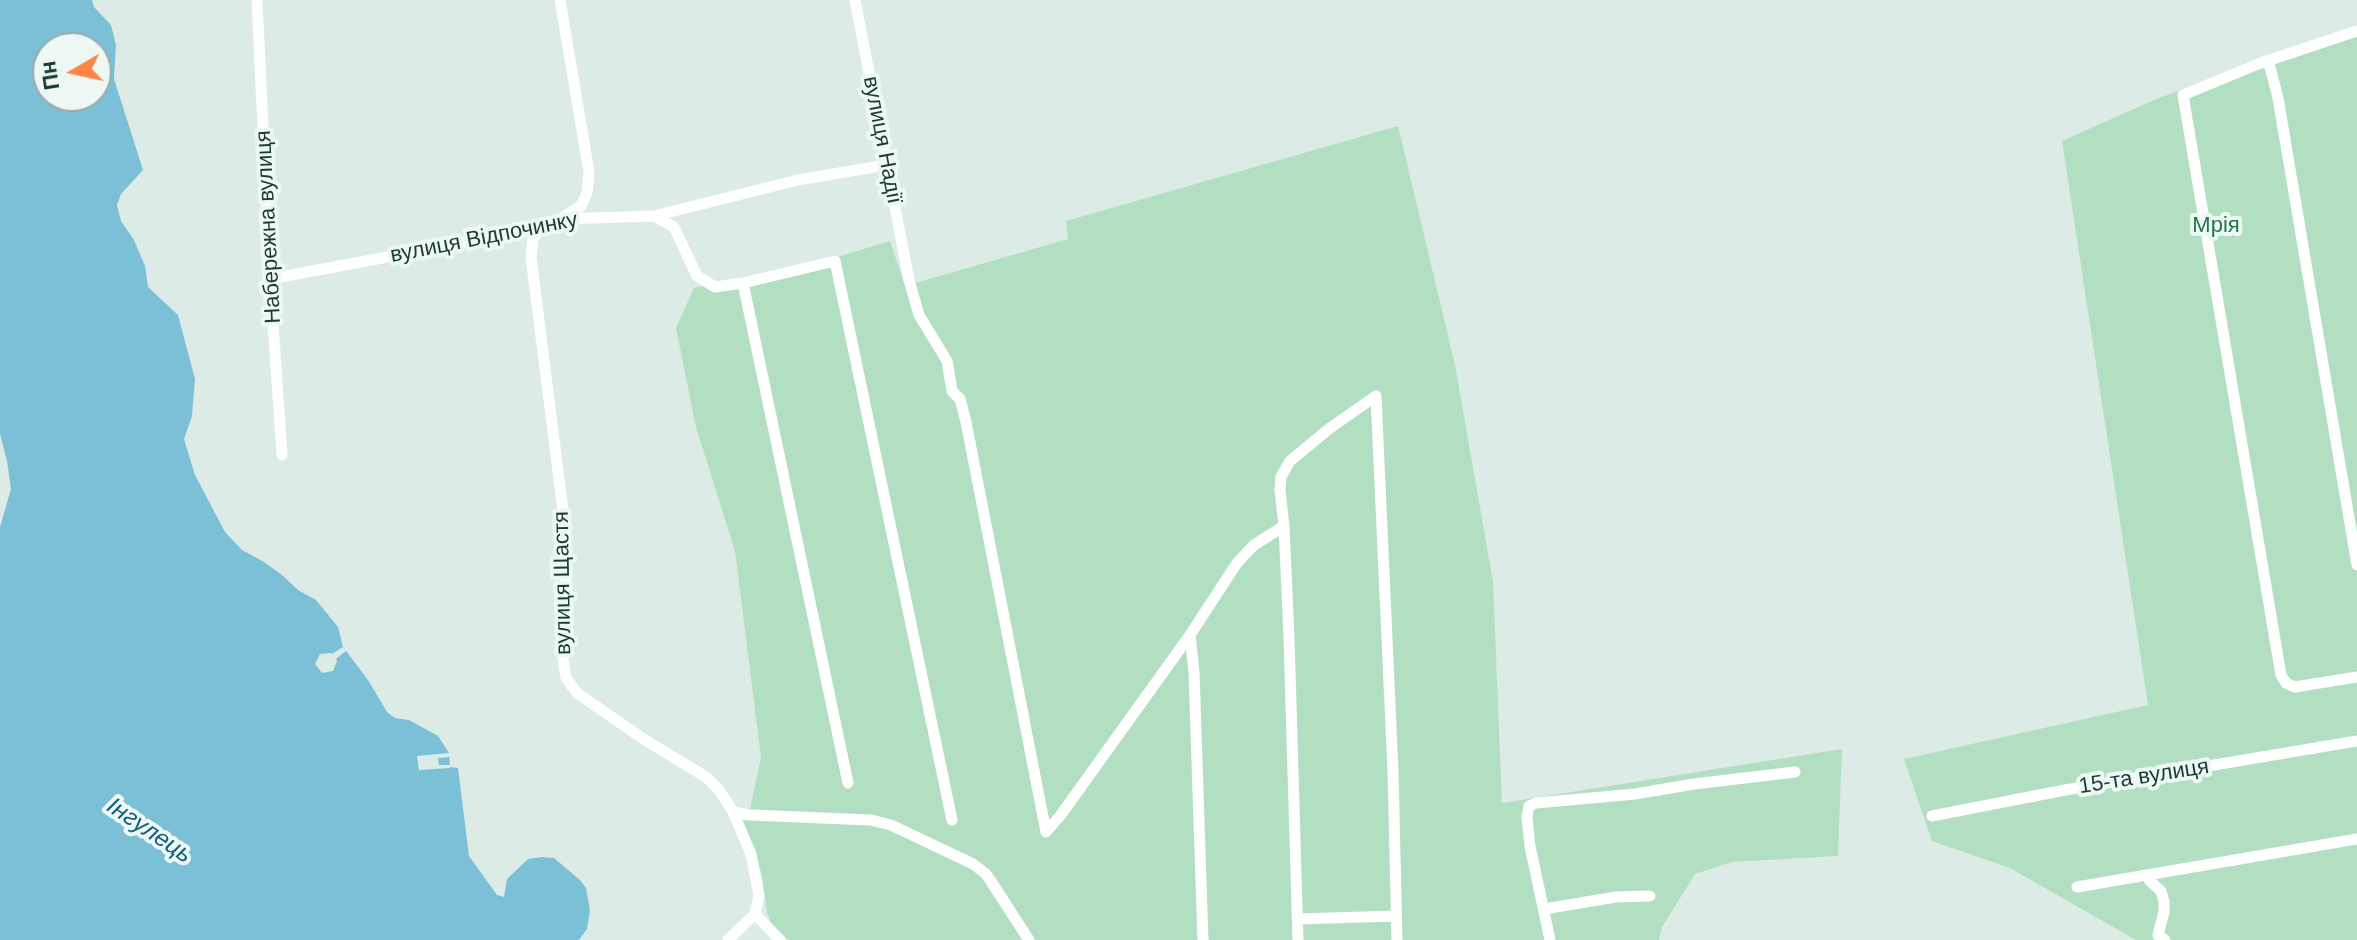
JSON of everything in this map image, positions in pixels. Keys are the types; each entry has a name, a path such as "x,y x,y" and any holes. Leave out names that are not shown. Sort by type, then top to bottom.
{"street":[{"name":"Набережна вулиця","path":"257,0 282,455"},
{"path":"560,0 589,172 587,193 581,206 562,219"},
{"name":"вулиця Надії","path":"855,0 909,280 919,315 947,361 952,391 960,399 966,422 1046,832 1190,635"},
{"path":"2357,32 2266,61 2183,95 2281,675 2286,683 2295,687 2357,677"},
{"path":"2266,61 2278,98 2357,565"},
{"name":"вулиця Відпочинку","path":"270,279 542,228 562,219 654,216 798,180 886,165"},
{"path":"654,216 674,227 697,276 715,287 835,261 952,820"},
{"name":"вулиця Щастя","path":"542,228 533,238 531,257 565,527 563,659 566,678 577,693 706,777 720,791 751,854 759,896 755,914"},
{"path":"743,283 848,783"},
{"path":"1298,940 1281,477 1290,461 1376,396 1393,771 1397,940"},
{"path":"1203,940 1194,672 1190,635 1237,563 1254,545 1284,526"},
{"name":"15-та вулиця","path":"1932,816 2065,790 2357,741"},
{"path":"1550,940 1530,846 1529,806 1795,772"},
{"path":"733,812 871,820 891,825 973,864 986,874 1029,940"},
{"path":"2077,887 2357,839"},
{"path":"2147,876 2161,891 2164,902 2160,938"},
{"path":"1544,909 1616,897 1650,896"},
{"path":"728,940 755,914 780,940"},
{"path":"1297,919 1396,916"}],"green space":[{"name":"Мрія","path":"2357,26 2357,940 2136,940 2010,868 1932,841 1904,759 2148,705 2062,141 2154,100"},
{"path":"1398,126 1455,365 1493,582 1502,803 1842,749 1838,856 1732,862 1695,874 1662,927 1659,940 1035,940 988,869 870,816 750,809 761,757 735,551 696,427 676,328 694,288 834,258 890,241 905,286 1068,239 1066,221"},
{"path":"740,819 870,825 891,830 981,875 1024,940 789,940 773,927 767,913 762,875"}],"water":[{"name":"Інгулець","path":"0,0 92,0 94,7 111,25 116,45 114,79 143,170 121,194 117,205 121,221 134,240 145,266 148,287 178,315 195,379 192,416 184,439 195,475 225,532 242,550 316,600 338,627 343,647 387,712 438,736 449,753 450,767 458,768 469,856 497,895 504,897 507,879 528,859 554,858 580,880 586,888 590,910 587,929 579,940 0,940 0,527 11,489 0,434"}],"pier":[{"path":"343,647 346,651 336,659 333,671 322,673 315,664 320,654 332,654"},
{"path":"449,753 449,757 438,758 439,765 450,765 450,768 419,770 417,756"}]}
